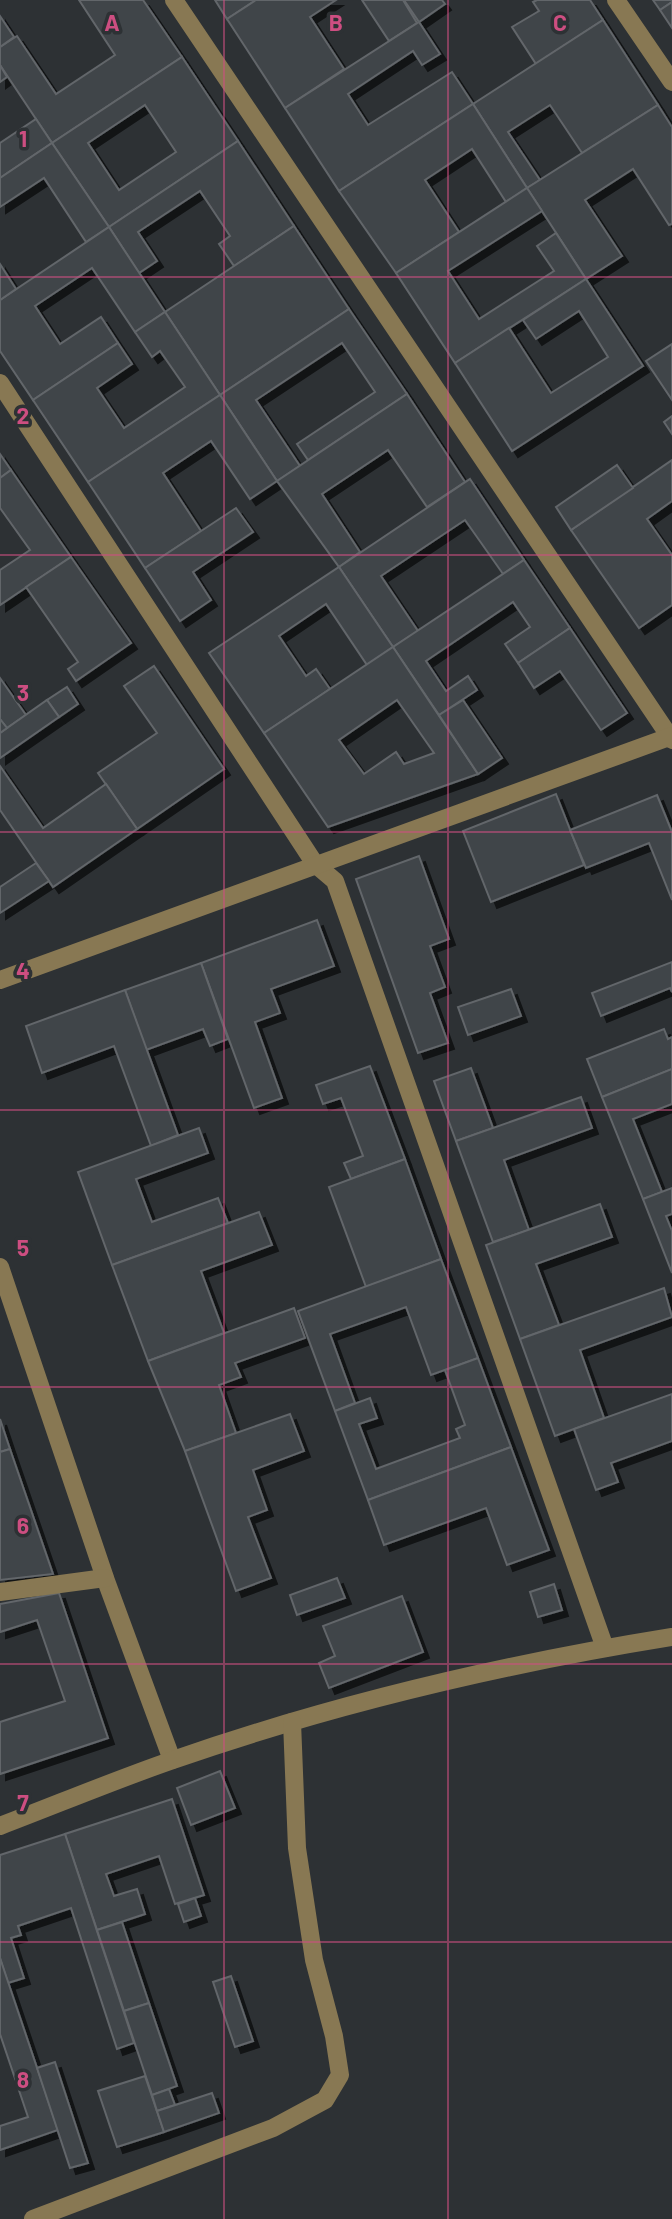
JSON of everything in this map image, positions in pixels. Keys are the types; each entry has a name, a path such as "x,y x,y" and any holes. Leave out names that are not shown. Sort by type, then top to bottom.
{"street":[{"path":"0,980 671,737 174,0"},
{"path":"616,0 672,82"},
{"path":"0,383 315,864 335,881 605,1647"},
{"path":"0,1267 105,1578 172,1760"},
{"path":"0,1592 105,1578"},
{"path":"0,1826 172,1760 292,1722 605,1647 672,1637"},
{"path":"33,2219 273,2128 325,2100 340,2075 334,2036 314,1960 297,1848 292,1722"}],"building":[{"path":"79,0 143,0 182,57 52,143 0,65 0,47 17,36 56,94 115,55"},
{"path":"215,0 256,0 227,19"},
{"path":"256,0 336,0 310,17 344,69 285,108 227,19"},
{"path":"362,0 403,0 417,23 389,41"},
{"path":"404,0 442,0 445,4 419,22"},
{"path":"590,0 603,20 536,64 512,27 539,11 533,2"},
{"path":"653,0 672,0 672,2 660,10"},
{"path":"672,2 672,28 660,10"},
{"path":"0,16 14,37 0,47"},
{"path":"603,20 658,105 582,153 550,105 508,132 540,180 527,188 473,104"},
{"path":"419,22 440,54 422,65 413,51 348,94 368,125 452,72 473,104 339,191 285,108"},
{"path":"182,57 238,141 109,227 52,143","holes":["145,105 176,152 119,190 88,143"]},
{"path":"0,65 7,77 0,82"},
{"path":"473,104 527,188 506,202 472,149 425,180 459,232 396,273 339,191"},
{"path":"658,105 672,127 672,224 669,225 633,169 585,200 622,256 586,279 527,188"},
{"path":"36,119 52,143 0,178 0,143"},
{"path":"238,141 294,226 234,266 219,244 230,236 200,191 138,232 157,261 139,273 109,227"},
{"path":"52,143 109,227 86,242 44,178 0,207 0,178"},
{"path":"527,188 542,211 448,271 479,319 554,271 537,246 556,233 586,279 455,363 396,273"},
{"path":"294,226 349,309 220,395 165,312"},
{"path":"109,227 165,312 135,332 92,268 35,306 60,344 101,317 118,343 33,400 0,351 0,300"},
{"path":"0,264 16,289 0,300"},
{"path":"586,279 643,366 512,451 455,363 509,328 551,393 608,357 579,311 536,339 523,320"},
{"path":"349,309 407,394 308,460 297,444 375,392 342,343 256,400 300,466 277,481 220,395"},
{"path":"165,312 220,395 88,482 33,400 118,343 132,364 97,388 124,428 185,387 160,351 152,357 135,332"},
{"path":"672,344 672,400 646,361"},
{"path":"407,394 465,482 427,507 388,450 322,494 360,552 339,567 277,481"},
{"path":"220,395 277,481 250,499 211,441 163,473 201,531 145,568 88,482"},
{"path":"672,416 672,434 664,422"},
{"path":"0,454 11,470 0,478"},
{"path":"672,460 672,501 647,519 672,555 672,605 639,628 571,530"},
{"path":"617,465 633,488 571,530 556,507"},
{"path":"11,470 71,557 0,605 0,570 30,550 0,508 0,478"},
{"path":"470,479 524,560 503,574 465,520 381,576 418,631 393,647 339,567"},
{"path":"236,508 253,532 193,572 211,600 180,621 145,568"},
{"path":"71,557 131,643 76,681 68,669 78,662 26,587"},
{"path":"524,560 570,628 518,663 505,644 530,627 513,602 426,661 446,691 468,676 477,690 439,715 393,647"},
{"path":"339,567 393,647 367,665 326,604 279,636 306,676 316,669 330,689 264,733 209,653"},
{"path":"570,628 627,713 601,730 560,671 534,688 518,663"},
{"path":"393,647 478,774 328,827 264,733","holes":["397,700 434,753 404,764 396,752 364,774 339,740"]},
{"path":"154,666 224,769 137,829 98,773 157,733 124,686"},
{"path":"0,678 26,715 7,728 0,719"},
{"path":"67,687 78,704 59,717 47,700"},
{"path":"47,700 59,717 0,758 0,733"},
{"path":"463,700 502,758 478,774 439,715"},
{"path":"0,719 7,728 0,733"},
{"path":"0,766 43,828 106,784 137,829 53,887 0,810"},
{"path":"556,794 584,865 491,902 463,831"},
{"path":"657,795 672,832 672,900 649,843 586,868 570,830"},
{"path":"419,856 449,939 430,946 445,987 430,993 448,1043 418,1053 356,879"},
{"path":"36,863 49,881 0,913 0,887"},
{"path":"317,920 334,966 271,989 280,1013 255,1022 282,1098 254,1108 201,963"},
{"path":"672,962 672,992 670,988 601,1016 592,993"},
{"path":"201,963 228,1039 210,1046 203,1029 146,1050 125,990"},
{"path":"511,989 521,1016 468,1035 458,1007"},
{"path":"125,990 178,1135 151,1146 114,1046 42,1073 26,1026"},
{"path":"664,1029 668,1039 672,1037 672,1069 602,1097 587,1059"},
{"path":"370,1066 405,1159 351,1179 344,1163 363,1156 341,1098 323,1104 316,1085"},
{"path":"471,1068 493,1128 456,1141 434,1081"},
{"path":"672,1069 672,1104 633,1119 662,1192 643,1199 602,1097"},
{"path":"581,1097 592,1128 504,1160 529,1230 493,1242 456,1141"},
{"path":"199,1128 208,1153 136,1179 152,1222 218,1198 228,1223 112,1265 78,1172"},
{"path":"405,1159 441,1259 366,1287 329,1187"},
{"path":"672,1188 672,1214 666,1216 672,1231 672,1273 643,1199"},
{"path":"600,1204 612,1237 536,1264 559,1325 520,1339 486,1245"},
{"path":"259,1212 272,1245 201,1271 224,1333 148,1361 112,1265"},
{"path":"441,1259 478,1358 431,1375 406,1307 330,1334 355,1403 335,1411 298,1311"},
{"path":"664,1288 672,1317 580,1350 604,1418 555,1436 520,1339"},
{"path":"294,1308 305,1338 235,1363 241,1377 219,1385 236,1433 185,1451 148,1361"},
{"path":"478,1358 511,1447 368,1500 335,1411 370,1398 377,1418 359,1424 376,1469 460,1438 456,1429 465,1425 445,1370"},
{"path":"672,1394 672,1441 611,1463 618,1482 596,1490 574,1429"},
{"path":"290,1414 304,1451 253,1470 267,1510 248,1517 271,1578 236,1591 185,1451"},
{"path":"0,1419 10,1449 0,1452"},
{"path":"511,1447 549,1550 507,1565 486,1508 384,1545 368,1500"},
{"path":"10,1449 53,1574 0,1580 0,1452"},
{"path":"337,1578 345,1598 297,1615 290,1595"},
{"path":"554,1584 562,1610 538,1617 530,1592"},
{"path":"59,1593 108,1738 0,1774 0,1722 65,1701 37,1620 0,1632 0,1604"},
{"path":"402,1596 423,1652 329,1688 319,1663 335,1656 323,1626"},
{"path":"220,1771 235,1808 191,1825 177,1788"},
{"path":"172,1799 204,1895 175,1904 159,1856 106,1874 114,1896 137,1889 145,1914 97,1930 65,1834"},
{"path":"65,1834 134,2043 117,2049 71,1908 18,1926 21,1935 11,1938 24,1978 8,1983 0,1958 0,1855"},
{"path":"195,1898 201,1916 184,1922 178,1904"},
{"path":"122,1922 149,2003 124,2011 97,1930"},
{"path":"0,1958 58,2130 0,2150 0,2126 28,2117 0,2034"},
{"path":"231,1976 253,2041 235,2047 213,1982"},
{"path":"149,2003 177,2086 152,2095 124,2011"},
{"path":"55,2062 88,2163 70,2168 37,2068"},
{"path":"145,2076 164,2132 117,2147 98,2091"},
{"path":"169,2089 175,2105 157,2111 152,2095"},
{"path":"212,2093 219,2113 164,2132 157,2111"}]}
